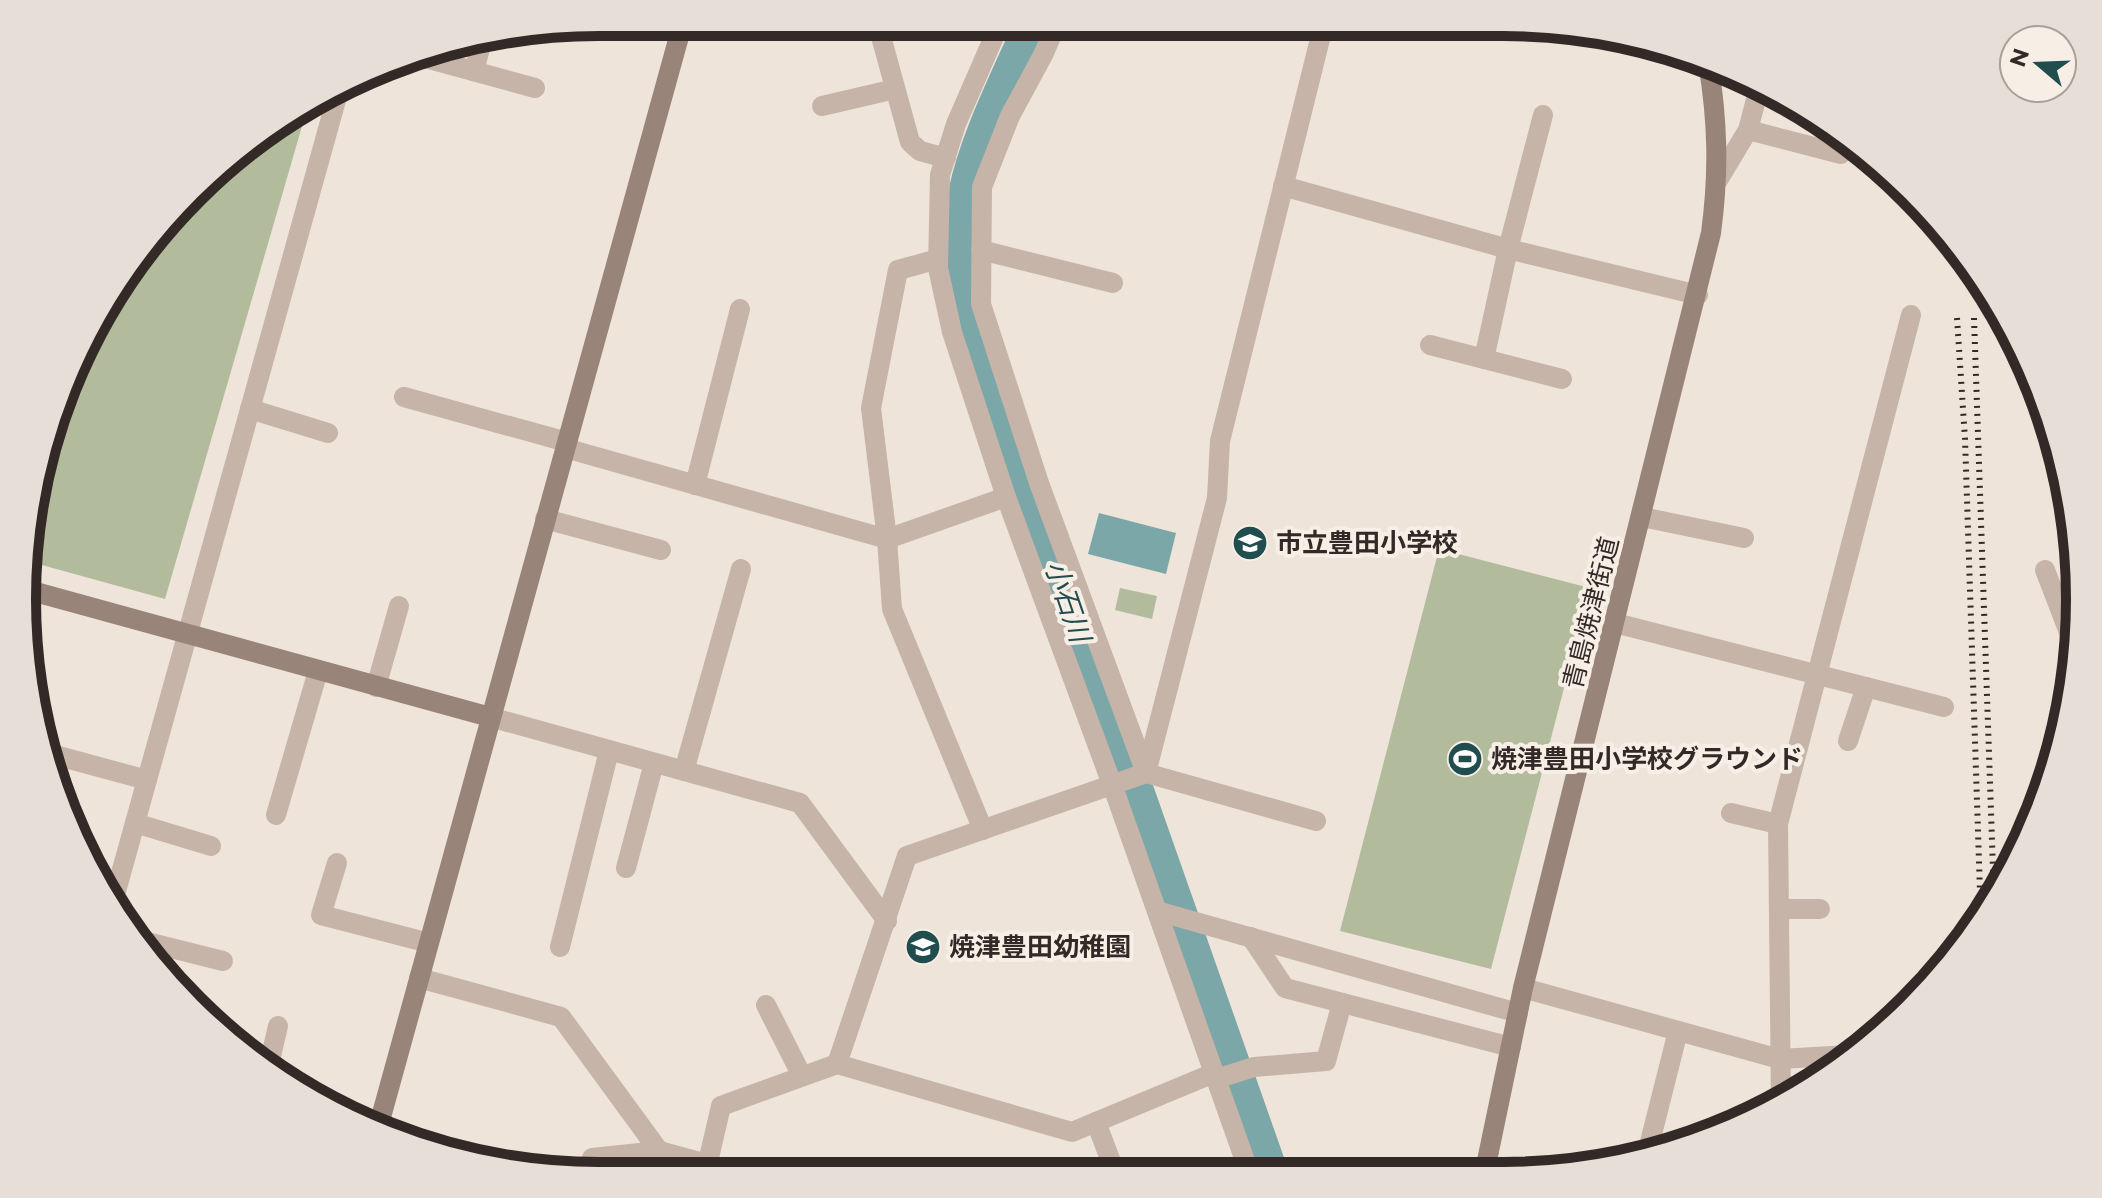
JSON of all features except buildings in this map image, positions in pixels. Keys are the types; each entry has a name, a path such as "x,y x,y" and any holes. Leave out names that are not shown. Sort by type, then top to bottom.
{"street":[{"path":"381,1118 679,36"},
{"path":"881,36 910,142 920,151 946,158"},
{"path":"994,36 956,124 940,175 938,259 952,332 1006,497 1113,787 1245,1162"},
{"path":"1051,36 1010,116 982,187 981,304 1039,483 1146,773"},
{"path":"1146,773 1217,498 1220,441 1321,36"},
{"path":"474,71 480,49"},
{"path":"435,61 535,88"},
{"name":"青島焼津街道","path":"1487,1162 1523,988 1711,233 1718,180 1716,107 1711,76"},
{"path":"822,106 895,89"},
{"path":"1718,180 1748,130 1757,96"},
{"path":"117,889 336,101"},
{"path":"1484,359 1508,249 1543,115"},
{"path":"1748,130 1841,154"},
{"path":"1283,186 1508,249 1698,295"},
{"path":"981,250 1113,283"},
{"path":"938,259 898,270 871,408 892,609 983,830"},
{"path":"695,485 740,309"},
{"path":"1781,1089 1778,824 1911,315"},
{"path":"1430,345 1562,379"},
{"path":"404,397 887,539 1006,497"},
{"path":"250,409 328,433"},
{"path":"1642,517 1744,538"},
{"path":"545,519 661,550"},
{"path":"684,771 741,569"},
{"path":"2045,570 2065,623"},
{"path":"36,592 800,803 887,921"},
{"path":"376,687 399,606"},
{"path":"1615,623 1944,707"},
{"path":"276,815 318,671"},
{"path":"1848,741 1866,687"},
{"path":"560,947 609,751"},
{"path":"58,756 147,780"},
{"path":"626,868 654,763"},
{"path":"837,1064 907,856 1146,773 1316,821"},
{"path":"1731,813 1778,824"},
{"path":"135,823 211,846"},
{"path":"337,863 321,915 429,943"},
{"path":"1779,909 1820,909"},
{"path":"1157,911 1518,1013"},
{"path":"1251,937 1285,988 1511,1047"},
{"path":"153,944 223,961"},
{"path":"419,978 561,1017 659,1151"},
{"path":"1523,988 1780,1059 1832,1056"},
{"path":"708,1162 721,1106 837,1064 1072,1132 1215,1076 1254,1067 1326,1061 1342,1003"},
{"path":"766,1005 802,1076"},
{"path":"271,1056 278,1026"},
{"path":"1650,1143 1678,1031"},
{"path":"1096,1122 1111,1162"},
{"path":"592,1158 659,1151 688,1162"}],"green space":[{"path":"304,119 165,599 37,564 55,453 94,350 111,317 152,256 228,176 256,152"},
{"name":"焼津豊田小学校グラウンド","path":"1439,549 1590,588 1491,969 1340,931"},
{"path":"1120,588 1157,596 1152,619 1115,610"}],"water":[{"path":"1099,513 1176,533 1166,574 1088,554"}],"waterway":[{"name":"小石川","path":"1028,36 987,129 967,194 963,242 970,322 1265,1162"}],"railway":[{"path":"1957,318 1965,439 1980,897"},
{"path":"1974,318 1993,876"}],"place":[{"name":"市立豊田小学校","path":"1250,543"},
{"name":"焼津豊田小学校グラウンド","path":"1465,759"},
{"name":"焼津豊田幼稚園","path":"923,947"}]}
